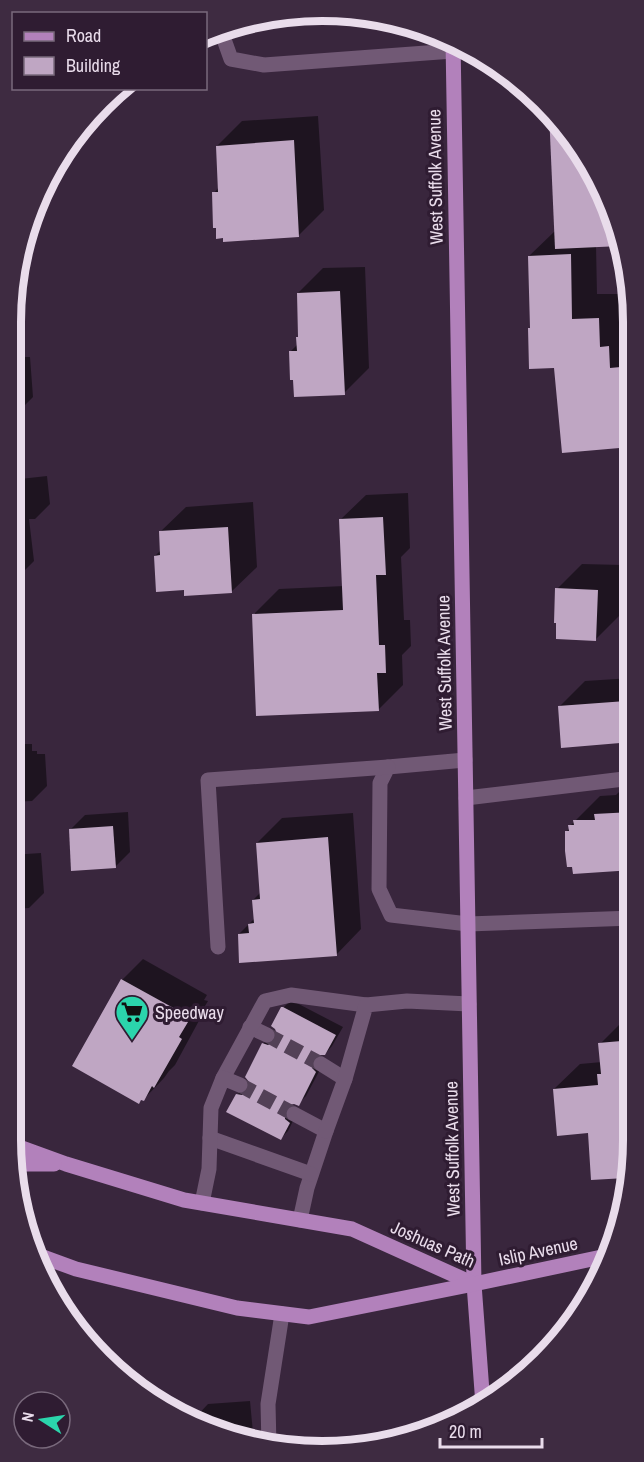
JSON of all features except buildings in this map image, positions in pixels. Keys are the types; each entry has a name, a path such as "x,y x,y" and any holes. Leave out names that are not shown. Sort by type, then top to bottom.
{"main road":[{"name":"West Suffolk Avenue","path":"453,51 474,1284 486,1392"},
{"name":"Joshuas Path","path":"21,1148 66,1164 184,1200 352,1229 474,1284"},
{"path":"22,1164 66,1164"},
{"name":"Joshuas Path","path":"45,1258 76,1269 237,1308 309,1317 474,1284"},
{"name":"Islip Avenue","path":"474,1284 599,1258"}],"lane":[{"path":"223,38 231,59 264,65 444,47"},
{"path":"218,947 208,780 465,760"},
{"path":"388,766 380,783 379,889 391,915 468,924 623,918"},
{"path":"466,798 623,779"},
{"path":"202,1203 209,1169 211,1108 223,1078 265,1001 291,995 366,1005 407,1001 469,1004"},
{"path":"300,1220 311,1174 345,1079 366,1005"},
{"path":"250,1027 267,1035"},
{"path":"321,1064 345,1079"},
{"path":"223,1078 240,1086"},
{"path":"294,1114 326,1131"},
{"path":"210,1138 311,1174"},
{"path":"269,1436 268,1404 282,1314"}],"tunnel":[{"path":"267,1035 321,1064"},
{"path":"240,1085 294,1114"}],"place":[{"name":"Speedway","path":"132,1041"}]}
